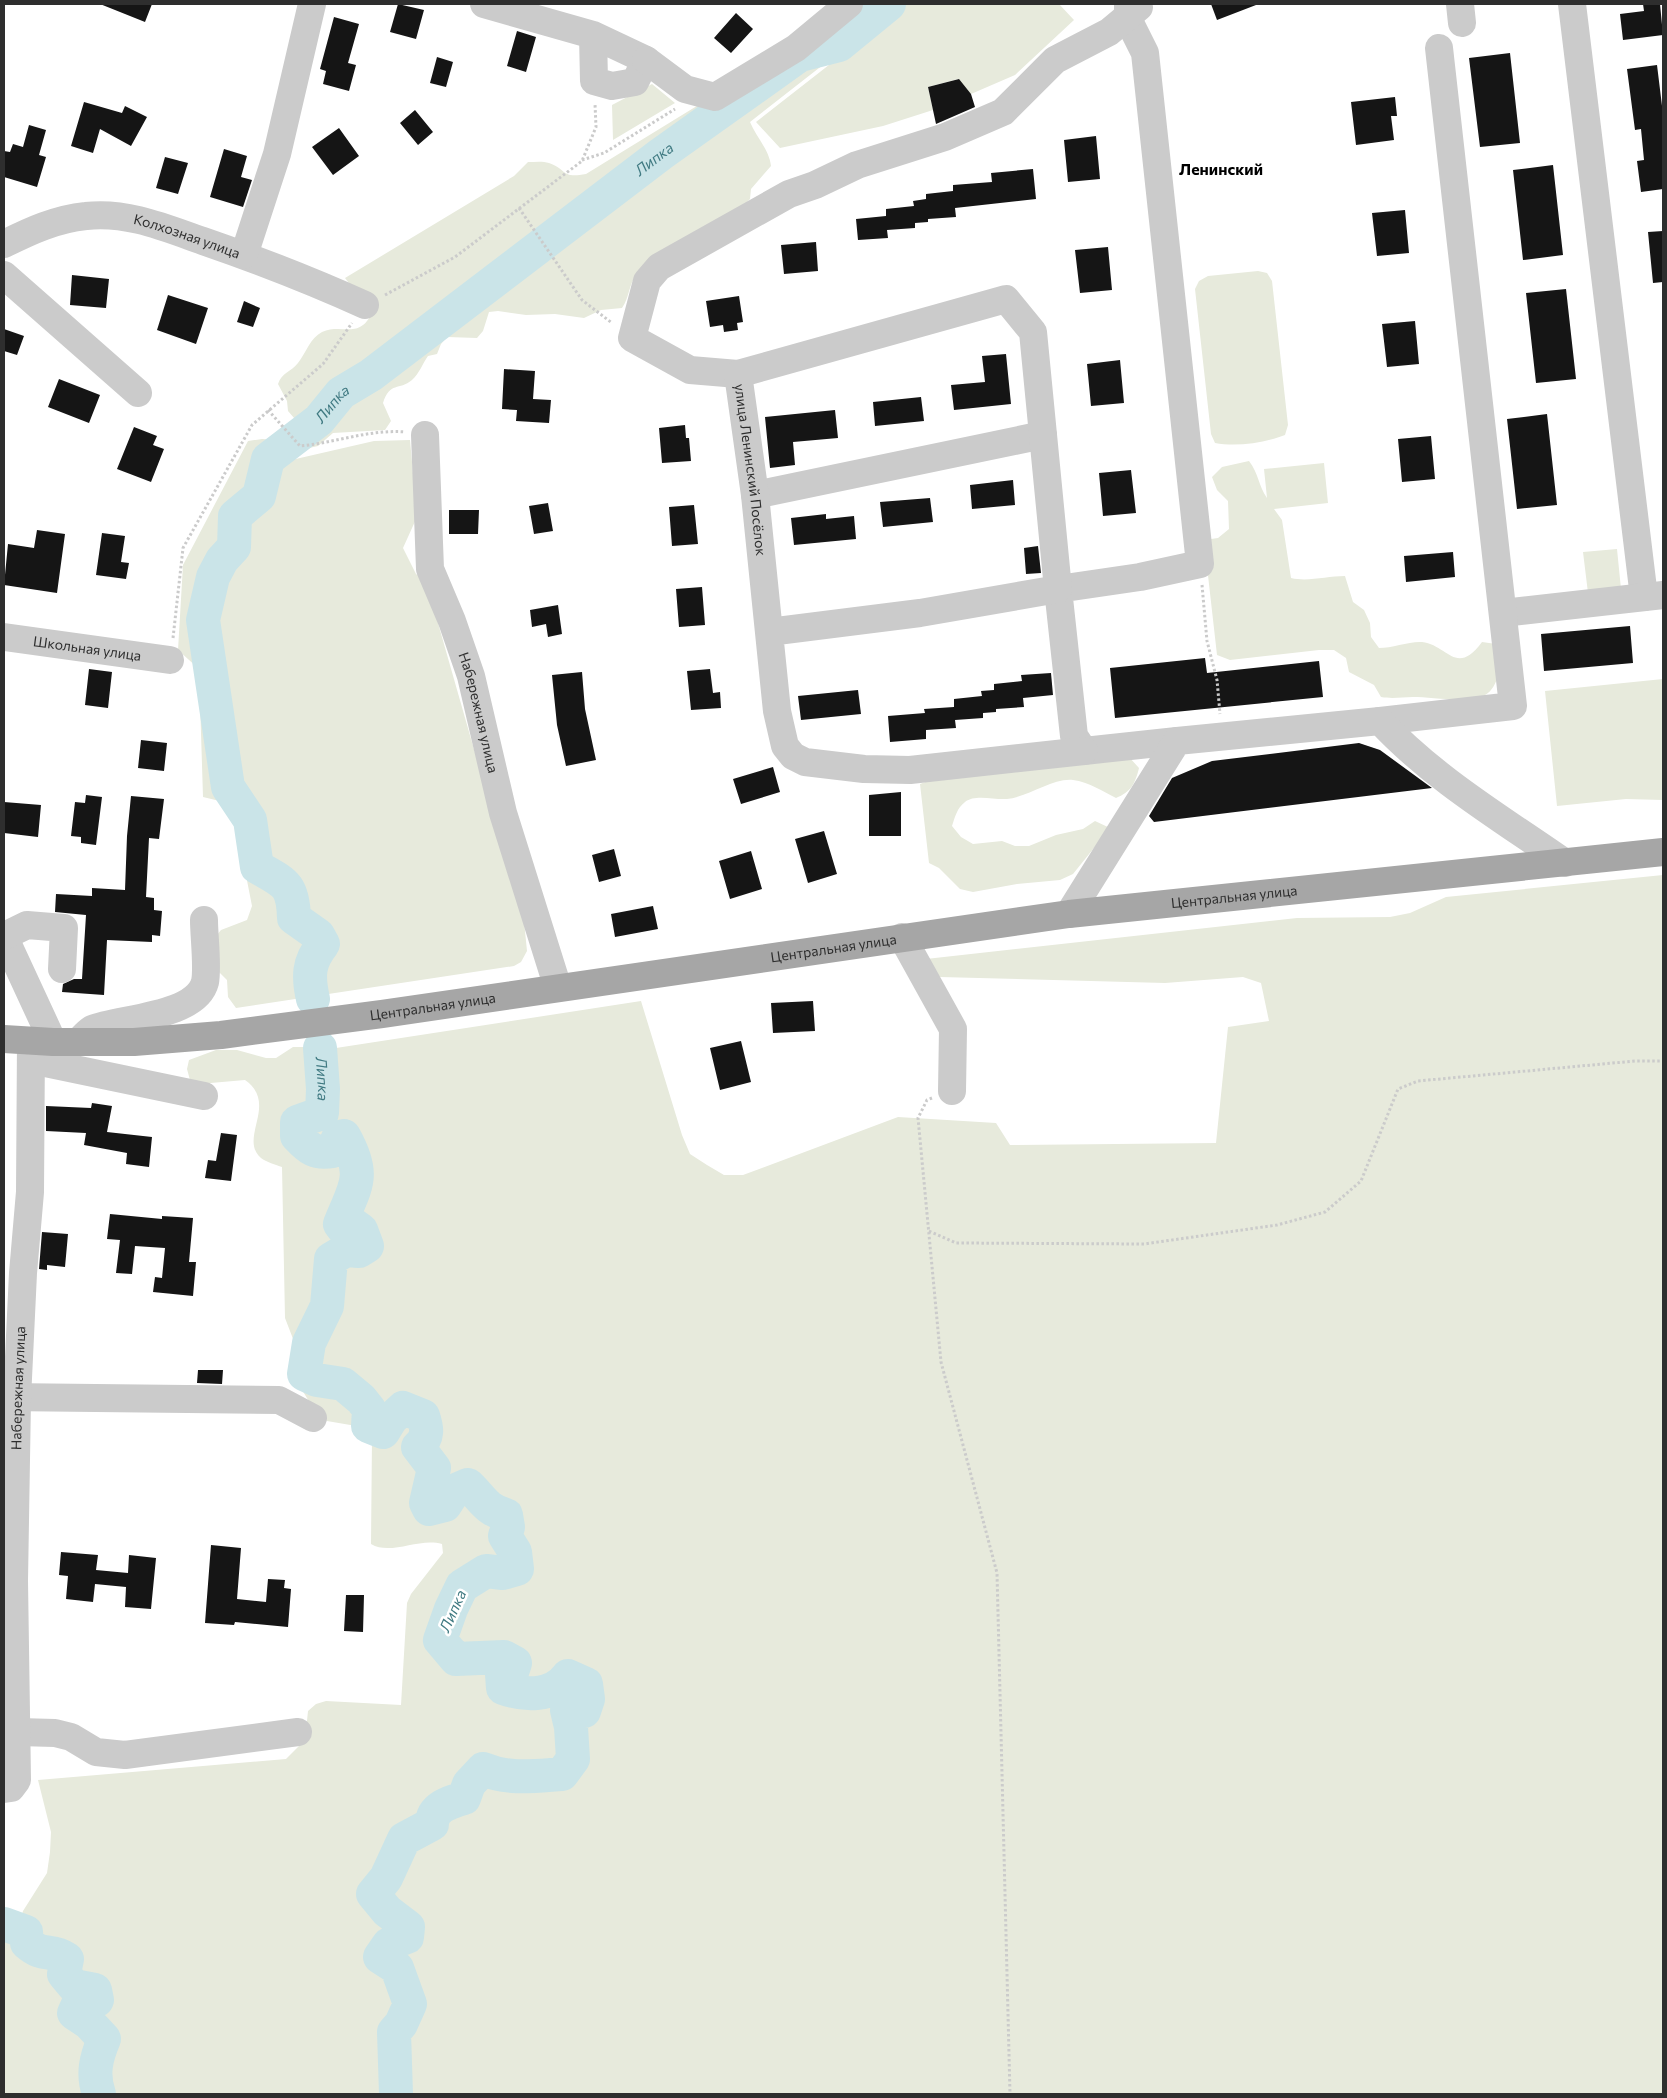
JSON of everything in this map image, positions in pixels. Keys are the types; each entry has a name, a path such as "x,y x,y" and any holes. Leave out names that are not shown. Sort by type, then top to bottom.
{"main road":[{"name":"Центральная улица","path":"4,1039 48,1046 221,1035 1069,914 1663,852"}],"street":[{"path":"244,255 277,154 312,4"},
{"path":"484,4 593,35 646,60 685,89 715,97 796,48 849,4"},
{"path":"1439,48 1503,613 1653,596 1572,4"},
{"path":"738,374 690,370 632,338 647,281 659,267 789,194 857,164 945,137 1003,112 1056,60 1109,32 1128,8"},
{"path":"769,632 920,614 1058,588 1140,577 1200,564 1145,53 1128,8"},
{"path":"593,35 594,81 612,86 635,82 646,60"},
{"name":"Колхозная улица","path":"4,244 41,226 86,216 118,216 158,225 244,255 305,277 365,305"},
{"path":"4,275 138,393"},
{"name":"улица Ленинский Посёлок","path":"1084,751 1074,736 1034,332 1006,299 738,374 755,495 777,711 784,746 793,756 805,762 864,769 910,770 1513,706 1503,613"},
{"name":"Набережная улица","path":"425,435 430,569 452,620 471,676 503,812 558,988"},
{"path":"755,495 1043,435"},
{"name":"Школьная улица","path":"4,637 170,660"},
{"path":"1380,721 1401,744 1464,794 1566,863"},
{"path":"1069,914 1177,741"},
{"path":"48,1046 90,1030 135,1021 181,1006 199,995 205,981 204,920"},
{"path":"48,1046 4,936 27,925 64,928 62,969"},
{"path":"902,937 953,1029 952,1091"},
{"path":"48,1046 204,1096"},
{"name":"Набережная улица","path":"4,1789 11,1788 17,1780 18,1732 10,1398 30,1192 48,1046"},
{"path":"10,1398 228,1398 279,1400 314,1418"},
{"path":"18,1732 55,1733 71,1737 96,1752 125,1755 298,1732"}],"path":[{"path":"582,160 596,127 594,81"},
{"path":"170,660 183,548 252,424 323,364 365,305 455,257 582,160 604,153 676,108 684,106"},
{"path":"519,208 582,300 632,338"},
{"path":"268,410 300,446 388,432 402,431 425,435"},
{"path":"1200,564 1207,641 1217,680 1220,715"},
{"path":"928,1231 956,1243 1144,1244 1277,1225 1325,1212 1361,1182 1398,1089 1418,1081 1635,1061 1663,1061"},
{"path":"952,1091 927,1100 918,1118 941,1362 997,1573 1010,2094"}],"shaded area":[{"path":"863,4 901,4 750,122 768,154 771,166 751,189 750,199 743,206 637,274 622,308 601,310 584,318 555,314 526,315 498,311 489,312 483,331 477,338 447,337 441,344 437,354 428,356 412,380 389,392 383,403 391,421 385,430 333,433 318,446 309,448 301,443 297,435 301,426 288,411 287,401 278,384 284,374 298,363 311,342 322,332 336,329 356,329 367,321 372,313 345,278 514,176 528,162 549,163 572,175 586,174"},
{"path":"907,4 1059,4 1074,20 1015,75 971,94 958,79 928,87 933,110 883,126 780,148 756,122"},
{"path":"652,84 675,103 613,140 612,105"},
{"path":"1258,271 1267,273 1272,281 1288,425 1285,435 1269,440 1250,444 1215,443 1211,434 1195,289 1199,281 1208,276"},
{"path":"276,440 287,461 374,441 410,440 417,517 403,548 416,574 426,581 497,830 523,911 527,951 521,962 514,966 236,1008 228,997 227,980 217,970 212,941 221,930 247,920 252,906 232,804 203,797 199,669 178,650 183,565 248,441"},
{"path":"1249,461 1267,498 1264,469 1324,463 1328,503 1274,509 1282,520 1291,578 1345,576 1353,602 1364,610 1370,623 1371,637 1379,648 1422,642 1431,644 1458,658 1465,657 1473,652 1482,642 1496,644 1504,656 1492,689 1483,696 1467,699 1385,698 1381,697 1374,685 1349,672 1346,658 1334,650 1230,660 1217,655 1204,540 1218,538 1229,529 1228,501 1217,490 1212,477 1222,467"},
{"path":"1617,549 1621,589 1588,593 1583,552"},
{"path":"1663,679 1663,800 1626,799 1557,806 1545,691"},
{"path":"1129,757 1139,768 1134,783 1129,790 1116,798 1084,783 1065,780 1015,798 974,798 962,804 957,813 952,826 961,837 973,844 1002,841 1015,846 1029,846 1056,835 1083,829 1095,821 1110,828 1073,874 1060,880 1017,884 973,892 960,889 939,868 929,863 920,784 936,778"},
{"path":"1663,875 1663,2094 4,2094 4,1935 15,1937 23,1911 47,1873 50,1852 51,1832 38,1780 286,1759 305,1740 308,1711 316,1704 326,1701 401,1705 407,1603 411,1594 443,1553 442,1544 433,1542 387,1548 371,1544 372,1437 362,1427 327,1421 313,1408 293,1375 295,1344 285,1318 282,1167 261,1158 255,1150 254,1141 259,1100 255,1089 245,1080 199,1084 190,1080 187,1069 189,1060 216,1050 237,1050 266,1058 276,1058 293,1047 303,1047 327,1064 337,1062 336,1048 641,1001 682,1135 690,1154 724,1175 743,1175 898,1117 996,1123 1010,1145 1216,1143 1228,1027 1269,1021 1261,983 1243,977 1165,983 940,977 926,959 1297,918 1390,917 1410,913 1446,897"}],"building":[{"path":"100,4 152,4 145,22"},
{"path":"398,4 424,10 416,39 390,32"},
{"path":"1211,4 1256,4 1256,5 1217,20"},
{"path":"1643,4 1660,4 1663,35 1623,40 1620,14 1644,11"},
{"path":"736,13 753,29 731,53 714,38"},
{"path":"334,17 359,24 348,63 356,65 349,91 323,84 326,71 320,69"},
{"path":"517,31 536,37 526,72 507,66"},
{"path":"1510,53 1520,143 1480,147 1469,58"},
{"path":"437,57 453,62 446,87 430,83"},
{"path":"1657,65 1663,114 1663,189 1641,192 1637,161 1644,160 1641,129 1635,130 1627,69"},
{"path":"959,79 971,94 975,107 936,124 928,87"},
{"path":"1395,97 1397,116 1391,116 1394,140 1356,145 1351,102"},
{"path":"84,102 122,113 125,106 147,117 131,146 100,129 93,153 71,146"},
{"path":"415,110 433,132 418,145 400,123"},
{"path":"29,125 46,130 39,155 46,157 37,187 4,177 4,151 10,152 13,144 23,147"},
{"path":"339,128 359,156 333,175 312,147"},
{"path":"1096,136 1100,179 1068,182 1064,140"},
{"path":"224,149 247,156 241,177 252,180 243,207 210,197"},
{"path":"165,157 188,163 178,194 156,188"},
{"path":"1553,165 1563,255 1523,260 1513,170"},
{"path":"1033,169 1036,199 955,208 956,217 928,219 928,222 915,223 915,228 887,230 888,238 858,240 856,219 886,216 886,209 914,206 913,201 926,199 926,194 953,191 953,185 992,182 991,173"},
{"path":"1405,210 1409,253 1377,256 1372,213"},
{"path":"1663,231 1663,282 1653,283 1648,232"},
{"path":"816,242 818,271 784,274 781,245"},
{"path":"1108,247 1112,290 1080,293 1075,250"},
{"path":"72,275 109,279 106,308 70,305"},
{"path":"1566,289 1576,379 1536,383 1526,293"},
{"path":"168,295 208,308 196,344 157,330"},
{"path":"739,296 743,322 737,323 738,330 724,332 723,325 710,327 706,301"},
{"path":"244,301 260,308 253,327 237,322"},
{"path":"1415,321 1419,364 1387,367 1382,324"},
{"path":"4,329 24,336 17,355 4,351"},
{"path":"1006,354 1011,404 954,410 951,385 985,382 982,356"},
{"path":"1120,360 1124,403 1091,406 1087,364"},
{"path":"504,369 535,371 533,399 551,400 549,423 516,421 517,410 502,409"},
{"path":"59,379 100,395 89,423 48,407"},
{"path":"921,397 924,421 875,426 873,402"},
{"path":"835,410 838,438 793,442 795,465 770,468 765,417"},
{"path":"1547,414 1557,505 1517,509 1507,419"},
{"path":"685,425 686,438 689,438 691,461 662,463 659,428"},
{"path":"134,427 157,436 153,445 164,449 151,482 117,469"},
{"path":"1431,436 1435,479 1402,482 1398,439"},
{"path":"1131,470 1136,513 1103,516 1099,473"},
{"path":"1013,480 1015,505 972,509 970,485"},
{"path":"930,498 933,522 883,527 880,502"},
{"path":"548,503 553,531 534,534 529,506"},
{"path":"694,505 698,544 672,546 669,507"},
{"path":"449,510 479,510 478,534 449,534"},
{"path":"826,514 826,519 854,516 856,539 794,545 791,518"},
{"path":"37,530 65,534 57,593 4,585 8,544 34,548"},
{"path":"102,533 125,536 121,562 129,563 126,579 96,575"},
{"path":"1038,546 1041,573 1026,574 1024,548"},
{"path":"1453,552 1455,577 1406,582 1404,556"},
{"path":"702,587 705,625 679,627 676,589"},
{"path":"558,605 562,634 548,637 546,624 532,627 530,610"},
{"path":"1630,626 1633,663 1544,671 1541,634"},
{"path":"1205,658 1207,673 1319,661 1323,697 1115,718 1110,668"},
{"path":"89,669 112,672 108,708 85,705"},
{"path":"710,669 713,693 720,692 721,708 691,710 687,671"},
{"path":"582,672 585,709 596,760 566,766 557,725 552,675"},
{"path":"1051,673 1053,695 1023,698 1024,707 996,709 996,712 983,713 983,718 955,720 956,728 926,730 926,739 890,742 888,716 925,713 924,709 954,707 954,699 982,696 981,691 994,690 994,684 1022,681 1021,675"},
{"path":"858,690 861,714 801,720 798,696"},
{"path":"141,740 167,743 164,771 138,768"},
{"path":"1359,743 1380,750 1432,788 1154,822 1149,816 1172,778 1212,761"},
{"path":"773,767 780,792 741,804 733,779"},
{"path":"901,792 901,836 869,836 869,795"},
{"path":"86,795 102,797 96,845 81,843 81,837 71,836 75,802 85,803"},
{"path":"131,796 164,799 159,839 149,838 146,897 154,898 154,910 162,911 160,936 152,935 152,942 107,940 104,995 62,992 63,984 74,979 82,979 86,915 55,912 56,894 92,896 92,888 125,890"},
{"path":"4,802 41,805 38,837 4,833"},
{"path":"824,831 837,874 808,883 795,839"},
{"path":"614,849 621,876 599,882 592,855"},
{"path":"751,851 762,889 730,899 719,861"},
{"path":"653,906 658,929 615,937 611,914"},
{"path":"813,1001 815,1031 773,1033 771,1003"},
{"path":"741,1041 751,1082 720,1090 710,1048"},
{"path":"92,1103 112,1106 107,1132 152,1137 149,1167 126,1164 127,1153 84,1145 86,1133 46,1131 46,1106 91,1108"},
{"path":"221,1133 237,1135 231,1181 205,1178 208,1160 216,1161"},
{"path":"110,1214 162,1219 162,1216 193,1218 189,1262 196,1262 193,1296 153,1292 155,1277 162,1278 165,1248 135,1246 132,1274 116,1273 120,1240 107,1239"},
{"path":"42,1232 68,1234 65,1267 47,1265 47,1270 39,1269"},
{"path":"198,1370 223,1370 222,1384 197,1383"},
{"path":"211,1545 241,1548 237,1599 266,1602 268,1579 285,1580 284,1588 291,1589 288,1627 235,1622 234,1625 205,1623"},
{"path":"61,1552 98,1555 96,1570 128,1573 129,1555 156,1558 151,1609 125,1607 126,1587 95,1584 93,1602 66,1599 68,1576 59,1575"},
{"path":"346,1595 364,1595 363,1632 344,1631"}],"waterway":[{"name":"Липка","path":"313,999 310,984 312,964 314,957 323,944 318,935 294,918 292,898 286,886 257,867 250,820 228,787 203,620 213,577 222,560 234,547 235,516 259,496 268,459 319,420 341,393 371,375 661,154 800,55 839,45 889,4"},
{"name":"Липка","path":"320,1048 323,1089 322,1113 297,1122 297,1136 313,1150 321,1152 333,1151 338,1138 344,1136 351,1150 357,1172 354,1190 340,1224 346,1232 354,1225 361,1230 367,1246 359,1251 346,1250 331,1259 327,1306 309,1343 304,1374 317,1380 343,1384 361,1399 369,1409 368,1426 383,1432 391,1419 403,1408 423,1416 426,1432 424,1440 418,1447 434,1468 426,1503 429,1509 445,1505 454,1491 468,1485 489,1507 506,1515 508,1527 505,1536 515,1552 517,1569 503,1573 486,1571 462,1586 451,1609 440,1640 456,1659 504,1657 515,1663 512,1672 502,1674 503,1688 511,1691 529,1693 547,1691 555,1688 568,1676 586,1684 588,1699 584,1711 575,1706 567,1710 571,1727 573,1759 562,1774 512,1776 483,1769 469,1784 464,1798 453,1801 438,1809 432,1824 404,1839 386,1878 373,1894 387,1911 408,1927 407,1937 389,1944 380,1957 397,1968 410,2004 401,2024 394,2032 396,2094"},
{"name":"Липка","path":"4,1924 26,1932 27,1943 33,1948 67,1959 64,1974 74,1986 95,1990 97,2000 80,2000 74,2013 89,2023 104,2039 95,2073 99,2094"}],"district":[{"name":"Ленинский","path":"1221,169"}]}
